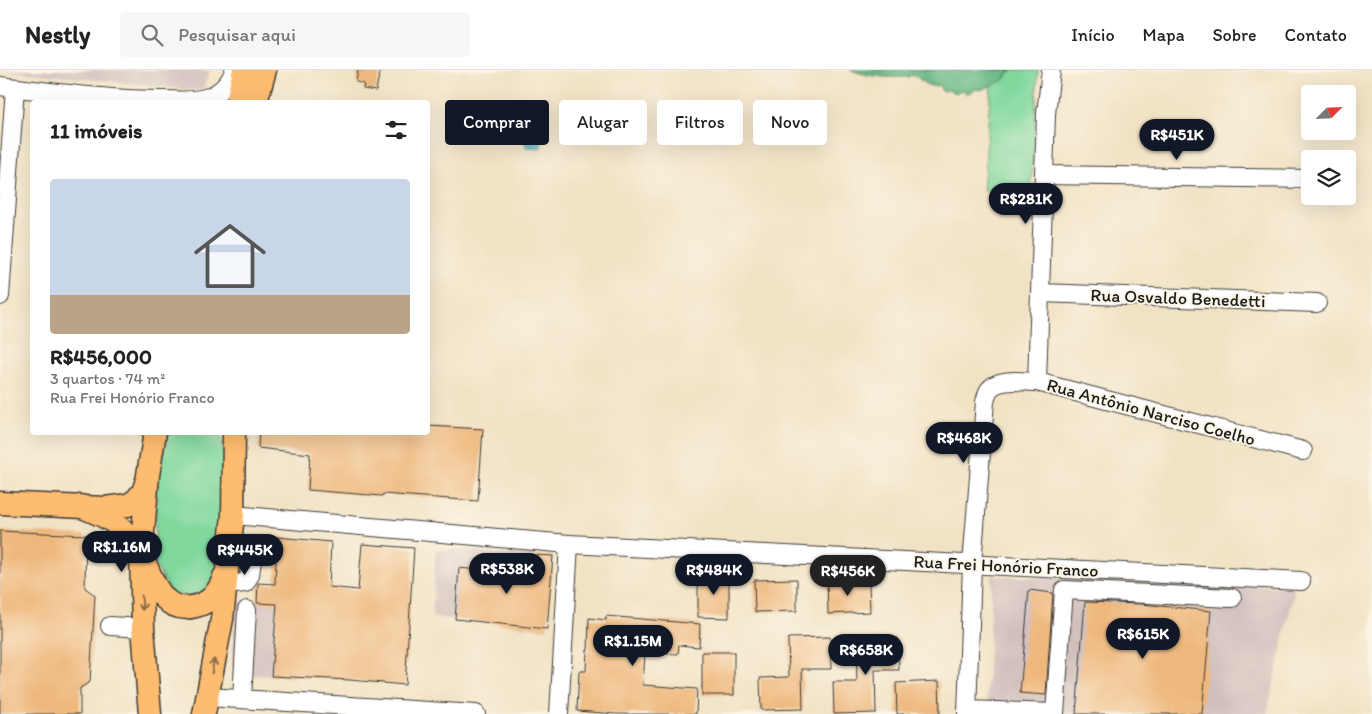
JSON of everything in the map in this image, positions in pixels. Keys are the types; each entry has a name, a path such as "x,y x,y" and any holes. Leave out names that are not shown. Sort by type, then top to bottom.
{"main road":[{"path":"237,100 244,70"},
{"path":"257,100 265,70"},
{"path":"150,714 143,628 141,555 148,475 155,435"},
{"path":"227,435 227,456 233,473"},
{"path":"206,706 222,619 233,515 234,435"},
{"path":"0,503 105,508 128,505 143,492 148,475"},
{"path":"80,506 101,514 116,523 126,533 141,555 159,593 167,601 177,606 187,608 198,606 208,601 218,592 228,562"}],"street":[{"path":"203,100 218,92 232,76 234,70"},
{"path":"1037,382 1046,114 1051,70"},
{"path":"0,296 8,87 127,100"},
{"path":"1044,175 1301,179"},
{"name":"Rua Osvaldo Benedetti","path":"1040,293 1317,303"},
{"name":"Rua Antônio Narciso Coelho","path":"972,564 985,402 989,390 997,383 1011,381 1037,382 1303,451"},
{"name":"Rua Frei Honório Franco","path":"233,515 569,544 1301,581"},
{"path":"559,714 569,544"},
{"path":"225,585 245,583 250,575 254,546"},
{"path":"972,564 967,712 1055,713 1064,590 1232,598"},
{"path":"242,699 247,610"},
{"path":"110,626 143,628"},
{"path":"206,706 242,699 476,714"}],"shaded area":[{"path":"0,70 210,70 203,89 195,90"},
{"path":"436,549 553,556 547,629 432,617"},
{"path":"992,576 1295,587 1267,714 986,714"},
{"path":"236,602 357,609 271,676 239,674 232,664"}],"green space":[{"path":"850,70 1012,71 1007,73 1006,79 981,90 977,89 966,94 965,91 961,90 956,93 941,90 939,85 933,87 932,85 929,86 928,83 926,85 923,80 921,81 919,78 911,75 909,77 879,76"},
{"path":"992,70 1038,70 1031,193 983,191"},
{"path":"167,435 220,435 224,457 217,575 201,594 186,596 171,592 155,565 157,483"}],"water":[{"path":"526,145 541,145 540,149 526,148"}],"building":[{"path":"358,70 380,70 376,91 363,89 364,84 356,82"},
{"path":"430,426 483,429 478,501 308,490 310,454 258,448 259,435 430,435"},
{"path":"0,531 86,535 85,588 95,595 90,682 80,688 80,714 0,714"},
{"path":"277,537 331,542 329,587 358,590 362,544 414,548 405,685 271,676 277,604 257,603 258,583 275,584"},
{"path":"535,555 553,556 547,629 455,619 459,568 508,573 508,564 534,567"},
{"path":"698,575 729,575 729,618 698,617"},
{"path":"797,579 797,611 755,612 754,580"},
{"path":"869,581 870,612 828,614 827,582"},
{"path":"1029,590 1053,593 1046,695 1020,693"},
{"path":"1085,602 1141,604 1211,611 1202,714 1076,714"},
{"path":"606,616 700,624 699,647 679,645 678,654 645,653 643,685 697,689 696,714 616,714 577,711 579,671 586,671 589,618 606,620"},
{"path":"830,637 831,669 802,669 803,709 761,710 760,678 789,677 788,638"},
{"path":"898,638 899,670 875,670 876,713 834,714 833,682 857,682 856,639"},
{"path":"702,652 734,652 734,695 702,695"},
{"path":"939,681 940,713 897,714 896,683"}]}
